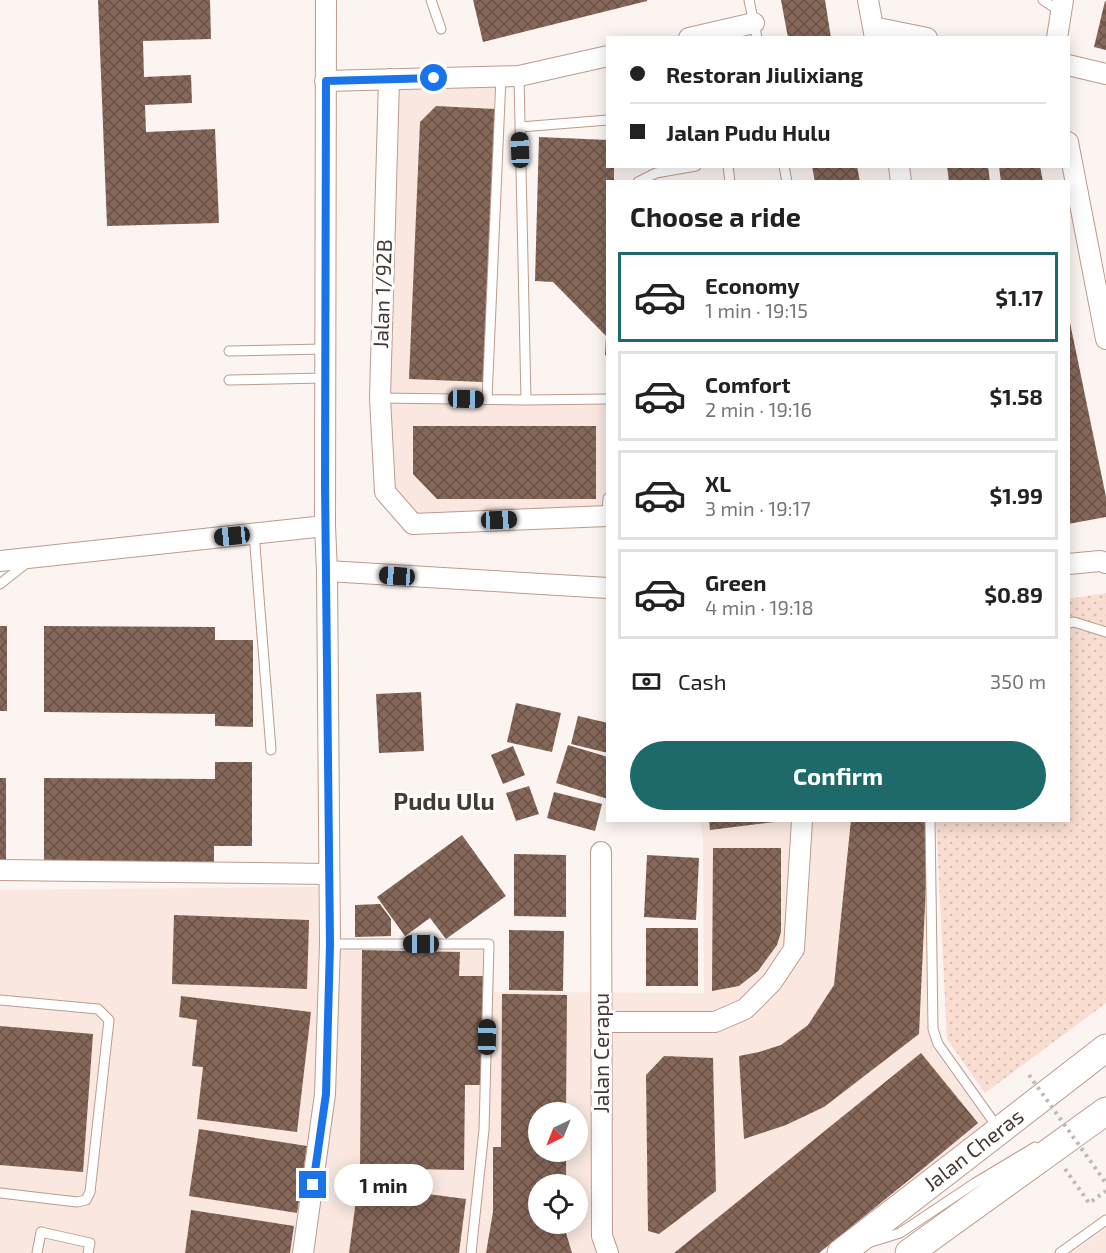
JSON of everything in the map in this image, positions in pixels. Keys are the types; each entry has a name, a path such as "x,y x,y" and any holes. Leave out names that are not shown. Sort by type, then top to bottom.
{"main road":[{"name":"Jalan Cheras","path":"843,1252 1106,1048"},
{"name":"Jalan Cheras","path":"910,1252 1054,1140 1106,1112"}],"street":[{"path":"303,1253 326,1094 330,944 324,378 326,0"},
{"path":"868,0 874,32 909,36"},
{"path":"1057,36 1062,6"},
{"path":"706,36 755,30"},
{"path":"326,81 510,77 606,56"},
{"path":"1070,65 1106,74"},
{"name":"Jalan 1/92B","path":"389,79 380,398 385,492 413,524 606,516"},
{"path":"1070,152 1106,339"},
{"path":"0,561 325,526"},
{"path":"1070,564 1104,559"},
{"path":"327,572 606,588"},
{"path":"602,1022 715,1022 745,1009 772,982 794,949 802,822"},
{"name":"Jalan Cerapu","path":"601,852 602,1236 608,1253"},
{"path":"0,870 329,874"}],"lane":[{"path":"431,0 441,29"},
{"path":"749,0 755,30"},
{"path":"1043,0 1062,6"},
{"path":"510,77 520,127 525,400"},
{"path":"487,399 510,77"},
{"path":"520,127 606,120"},
{"path":"642,180 656,173 685,168"},
{"path":"229,351 324,349"},
{"path":"229,380 324,378"},
{"path":"380,398 606,399"},
{"path":"254,533 271,750"},
{"path":"0,584 34,557"},
{"path":"1070,623 1106,632"},
{"path":"930,822 933,1029 938,1044 999,1130"},
{"path":"330,944 489,944 484,1130 471,1253"},
{"path":"0,1000 98,1009 109,1020 90,1192 86,1200 77,1202 0,1193"},
{"path":"843,1252 900,1233 975,1183 1054,1140 1106,1104"},
{"path":"910,1252 975,1183"},
{"path":"1060,1253 1106,1220"},
{"path":"37,1253 41,1232 90,1243 88,1253"}],"path":[{"path":"1029,1075 1106,1183"},
{"path":"1054,1140 1089,1203 1106,1191"}],"shaded area":[{"path":"495,85 481,404 606,403 606,507 417,515 392,487 389,386 396,90"},
{"path":"1106,593 1106,1003 985,1093 947,1039 936,822 1070,822 1070,599"},
{"path":"700,822 926,822 927,1028 933,1048 987,1123 820,1253 313,1253 336,1088 339,950 494,949 494,992 704,993 703,839"},
{"path":"318,887 317,1093 294,1253 0,1253 0,890"},
{"path":"1106,1228 1106,1253 1071,1253"}],"building":[{"path":"98,0 210,0 211,39 143,41 144,77 191,75 192,103 145,105 146,132 215,129 219,223 107,226"},
{"path":"473,0 647,0 647,1 483,42"},
{"path":"781,0 825,0 831,36 788,36"},
{"path":"1106,2 1106,50 1094,47"},
{"path":"436,106 495,109 483,382 409,379 420,122"},
{"path":"539,137 606,140 606,168 614,168 614,180 606,180 606,336 553,282 535,281"},
{"path":"812,168 857,168 860,180 815,180"},
{"path":"947,168 988,168 990,180 949,180"},
{"path":"999,168 1040,168 1043,180 1001,180"},
{"path":"1070,323 1106,497 1106,517 1070,524"},
{"path":"413,426 596,426 596,499 437,499 413,474"},
{"path":"0,626 7,626 7,711 0,711"},
{"path":"44,626 215,627 215,640 253,640 253,727 215,726 215,714 44,712"},
{"path":"421,692 424,751 379,753 376,694"},
{"path":"516,703 561,713 552,752 507,742"},
{"path":"578,716 606,723 606,753 571,744"},
{"path":"568,745 606,756 606,798 556,783"},
{"path":"513,746 525,775 503,784 491,755"},
{"path":"215,762 252,762 252,846 214,846 214,863 44,862 44,778 215,779"},
{"path":"0,778 6,778 6,862 0,862"},
{"path":"529,786 539,814 516,821 506,793"},
{"path":"554,792 602,804 595,831 547,818"},
{"path":"709,822 775,822 710,830"},
{"path":"851,822 929,822 919,1034 824,1107 786,1125 744,1139 739,1056 781,1045 808,1025 834,985"},
{"path":"462,835 506,896 446,939 430,918 405,936 377,897"},
{"path":"713,848 781,848 781,932 777,945 758,971 739,986 712,991"},
{"path":"514,854 566,855 566,917 514,916"},
{"path":"647,855 699,858 696,920 644,917"},
{"path":"380,904 391,919 391,936 355,937 355,905"},
{"path":"174,915 309,920 307,989 172,984"},
{"path":"646,928 698,928 698,986 646,986"},
{"path":"509,930 564,931 563,991 509,990"},
{"path":"362,950 460,952 459,976 483,976 482,1085 465,1085 464,1170 360,1168"},
{"path":"502,994 567,995 566,1102 528,1102 528,1162 566,1162 566,1174 528,1174 528,1234 566,1234 572,1253 486,1253 493,1212 493,1147 501,1147"},
{"path":"181,996 311,1012 297,1132 197,1119 203,1067 192,1066 197,1020 179,1017"},
{"path":"0,1026 93,1034 83,1172 0,1165"},
{"path":"921,1053 978,1123 819,1253 674,1253"},
{"path":"664,1056 713,1058 716,1191 659,1234 648,1231 646,1075"},
{"path":"199,1129 307,1146 297,1213 189,1196"},
{"path":"358,1185 466,1199 459,1253 349,1253"},
{"path":"191,1210 294,1226 290,1253 185,1253"}],"district":[{"name":"Pudu Ulu","path":"444,802"}],"route":[{"path":"313,1185 326,1094 330,944 324,349 326,81 434,78"}]}
